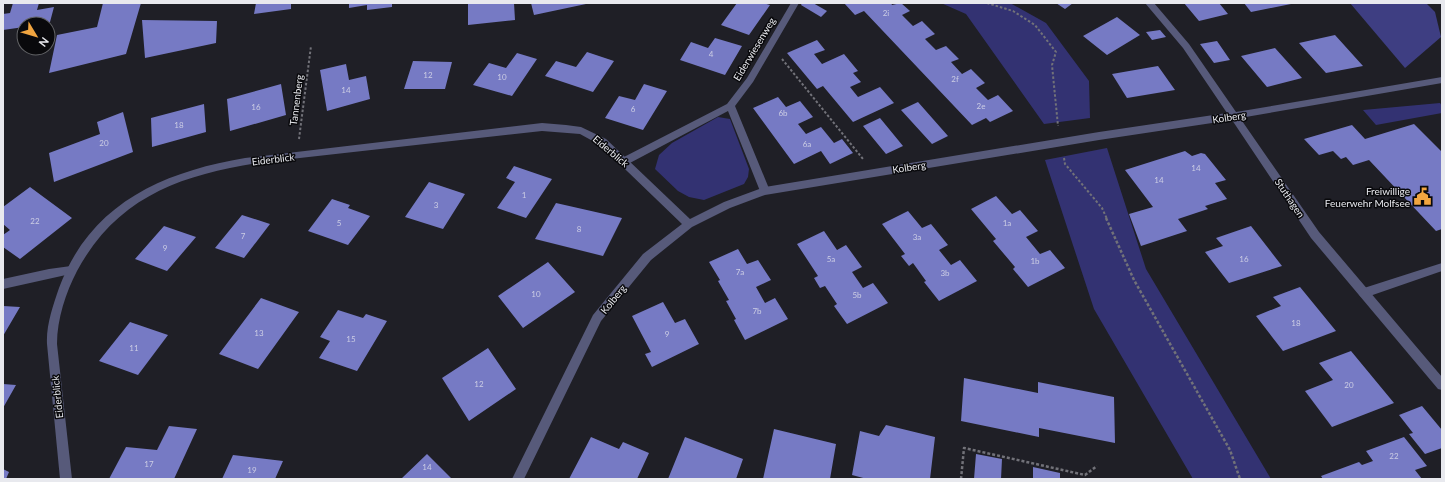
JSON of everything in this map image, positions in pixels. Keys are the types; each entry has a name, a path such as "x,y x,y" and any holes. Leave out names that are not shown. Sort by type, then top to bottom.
{"street":[{"name":"Eiderwiesenweg","path":"730,106 750,80 794,3"},
{"name":"Stuthagen","path":"1149,3 1186,46 1315,235 1442,385"},
{"name":"Kolberg","path":"518,479 597,318 646,257 689,224 727,205 765,191 1061,142 1234,116 1442,80"},
{"path":"625,161 730,106 765,191"},
{"name":"Eiderblick","path":"66,479 52,336 59,301 71,270 93,235 121,209 153,188 186,174 217,166 297,156 542,127 573,128 590,133 603,142 625,161 689,224"},
{"path":"1364,293 1442,266"},
{"path":"3,284 49,273 71,270"}],"path":[{"path":"987,3 1012,11 1035,25 1056,52 1052,65 1065,164 1102,208 1134,280 1230,450 1240,479"},
{"path":"771,44 865,161 870,174"},
{"name":"Tannenberg","path":"297,156 311,46"},
{"path":"961,479 964,448 1085,475 1097,466"}],"shaded area":[{"path":"941,3 1010,3 1046,23 1089,81 1090,118 1044,124 966,14"},
{"path":"1350,3 1426,3 1435,12 1441,37 1405,68"},
{"path":"1440,103 1442,106 1442,113 1376,125 1363,110"},
{"path":"718,117 730,119 749,169 748,177 744,184 704,200 689,197 678,191 655,169 659,155 672,143"},
{"path":"1107,148 1146,269 1271,479 1193,479 1094,309 1045,160"}],"building":[{"path":"13,3 39,3 37,10 54,7 52,16 16,16 16,28 3,30 3,14 10,13"},
{"path":"103,3 141,3 126,54 49,73 53,56 56,56 57,35 97,27"},
{"path":"256,3 291,3 291,9 254,14"},
{"path":"349,3 392,3 392,7 367,10 367,5 349,8"},
{"path":"468,3 514,3 515,20 468,25"},
{"path":"531,3 586,3 586,4 534,15"},
{"path":"737,3 763,3 770,5 749,35 721,25"},
{"path":"802,3 813,3 827,11 821,17 801,5"},
{"path":"844,3 891,3 892,5 901,3 910,11 902,15 913,26 922,21 935,34 925,39 936,50 946,46 959,59 951,62 962,74 971,69 985,83 976,88 988,100 998,95 1013,111 990,122 986,118 972,125 864,11 855,15"},
{"path":"1056,3 1073,3 1065,9"},
{"path":"1184,3 1219,3 1228,14 1199,21"},
{"path":"1244,3 1290,3 1291,4 1251,12"},
{"path":"1117,17 1140,35 1107,55 1083,36"},
{"path":"142,20 217,21 216,43 145,58"},
{"path":"1160,30 1166,37 1152,40 1146,32"},
{"path":"1335,35 1363,66 1326,73 1299,43"},
{"path":"715,38 742,46 725,75 680,60 691,42 708,48"},
{"path":"817,40 825,50 814,54 822,64 844,54 858,71 853,73 861,82 850,87 858,97 880,87 894,103 853,122 823,86 817,89 787,53"},
{"path":"1217,41 1230,60 1214,63 1200,44"},
{"path":"1275,48 1302,78 1267,87 1241,56"},
{"path":"587,52 614,61 593,92 545,76 556,61 576,67"},
{"path":"517,53 537,59 512,96 473,85 489,63 506,68"},
{"path":"413,61 452,62 445,89 404,89"},
{"path":"346,64 349,80 366,76 370,99 327,111 320,70"},
{"path":"1158,66 1175,90 1127,98 1112,74"},
{"path":"281,84 286,115 230,131 227,99"},
{"path":"644,84 667,91 643,130 605,118 619,96 635,100"},
{"path":"778,97 786,107 800,101 813,117 798,124 806,134 821,127 834,143 842,139 853,153 830,164 821,151 794,164 753,108"},
{"path":"918,102 948,136 932,144 901,110"},
{"path":"204,104 206,132 152,147 151,118"},
{"path":"123,112 133,152 54,182 49,153 100,134 97,122"},
{"path":"880,118 903,146 886,154 863,126"},
{"name":"Freiwillige Feuerwehr Molfsee","path":"1414,124 1442,152 1442,229 1436,231 1369,160 1353,165 1346,157 1341,159 1333,151 1319,155 1304,139 1352,125 1365,139"},
{"path":"1185,151 1192,156 1201,153 1205,154 1226,180 1215,183 1227,199 1205,206 1208,209 1178,219 1187,231 1141,246 1129,214 1153,207 1125,170"},
{"path":"514,166 552,179 526,218 497,208 515,182 506,178"},
{"path":"429,182 465,194 443,229 405,217"},
{"path":"30,187 72,218 20,259 3,247 3,235 10,230 3,224 3,207"},
{"path":"996,196 1012,214 1020,210 1038,231 1026,237 1040,254 1050,250 1065,268 1028,287 1013,269 1015,267 993,241 996,239 971,209"},
{"path":"332,199 350,205 348,208 370,216 348,245 308,231"},
{"path":"556,203 622,218 603,256 535,239"},
{"path":"908,211 922,228 931,224 948,245 939,250 951,265 960,260 977,281 939,301 924,282 926,281 913,263 909,266 901,256 905,254 882,224"},
{"path":"242,215 270,224 244,258 215,248"},
{"path":"164,226 196,237 167,271 135,259"},
{"path":"1251,226 1282,266 1229,283 1205,252 1223,246 1216,238"},
{"path":"824,231 837,250 846,245 862,267 852,272 863,288 873,283 888,303 847,324 834,306 837,304 825,286 820,288 814,278 818,276 797,244"},
{"path":"738,249 747,264 758,260 771,280 756,287 765,303 775,298 788,319 745,340 726,301 729,300 718,281 720,280 709,262"},
{"path":"548,262 575,292 523,328 498,296"},
{"path":"1300,287 1336,331 1283,351 1256,316 1281,306 1273,297"},
{"path":"261,298 299,312 258,369 219,354"},
{"path":"663,302 675,323 685,319 699,344 652,367 645,354 651,352 632,316"},
{"path":"3,306 20,307 3,336"},
{"path":"338,310 363,318 366,314 387,321 357,371 319,358 330,341 320,337"},
{"path":"130,322 168,335 138,375 99,361"},
{"path":"488,348 516,389 469,421 442,378"},
{"path":"1351,351 1394,403 1332,427 1305,391 1333,380 1319,363"},
{"path":"964,378 1038,393 1038,382 1114,397 1115,443 1039,428 1039,437 961,421"},
{"path":"3,384 16,385 3,408"},
{"path":"1422,406 1442,430 1442,448 1425,454 1409,434 1413,433 1399,415"},
{"path":"886,425 935,437 930,479 867,479 852,475 860,431 879,436"},
{"path":"169,426 197,429 174,479 109,479 126,447 157,450"},
{"path":"774,429 836,444 830,479 763,479"},
{"path":"591,437 619,449 623,442 649,453 637,479 569,479"},
{"path":"685,437 743,459 736,479 668,479"},
{"path":"1404,437 1427,466 1415,470 1422,479 1323,479 1321,476 1359,462 1362,465 1373,461 1366,451"},
{"path":"427,454 452,479 401,479"},
{"path":"976,454 1002,459 1001,479 974,479"},
{"path":"233,455 283,461 275,479 222,479"},
{"path":"1033,467 1060,473 1060,479 1033,479"},
{"path":"3,469 9,472 6,479 3,479"}],"place":[{"name":"Freiwillige Feuerwehr Molfsee","path":"1423,197"}]}
